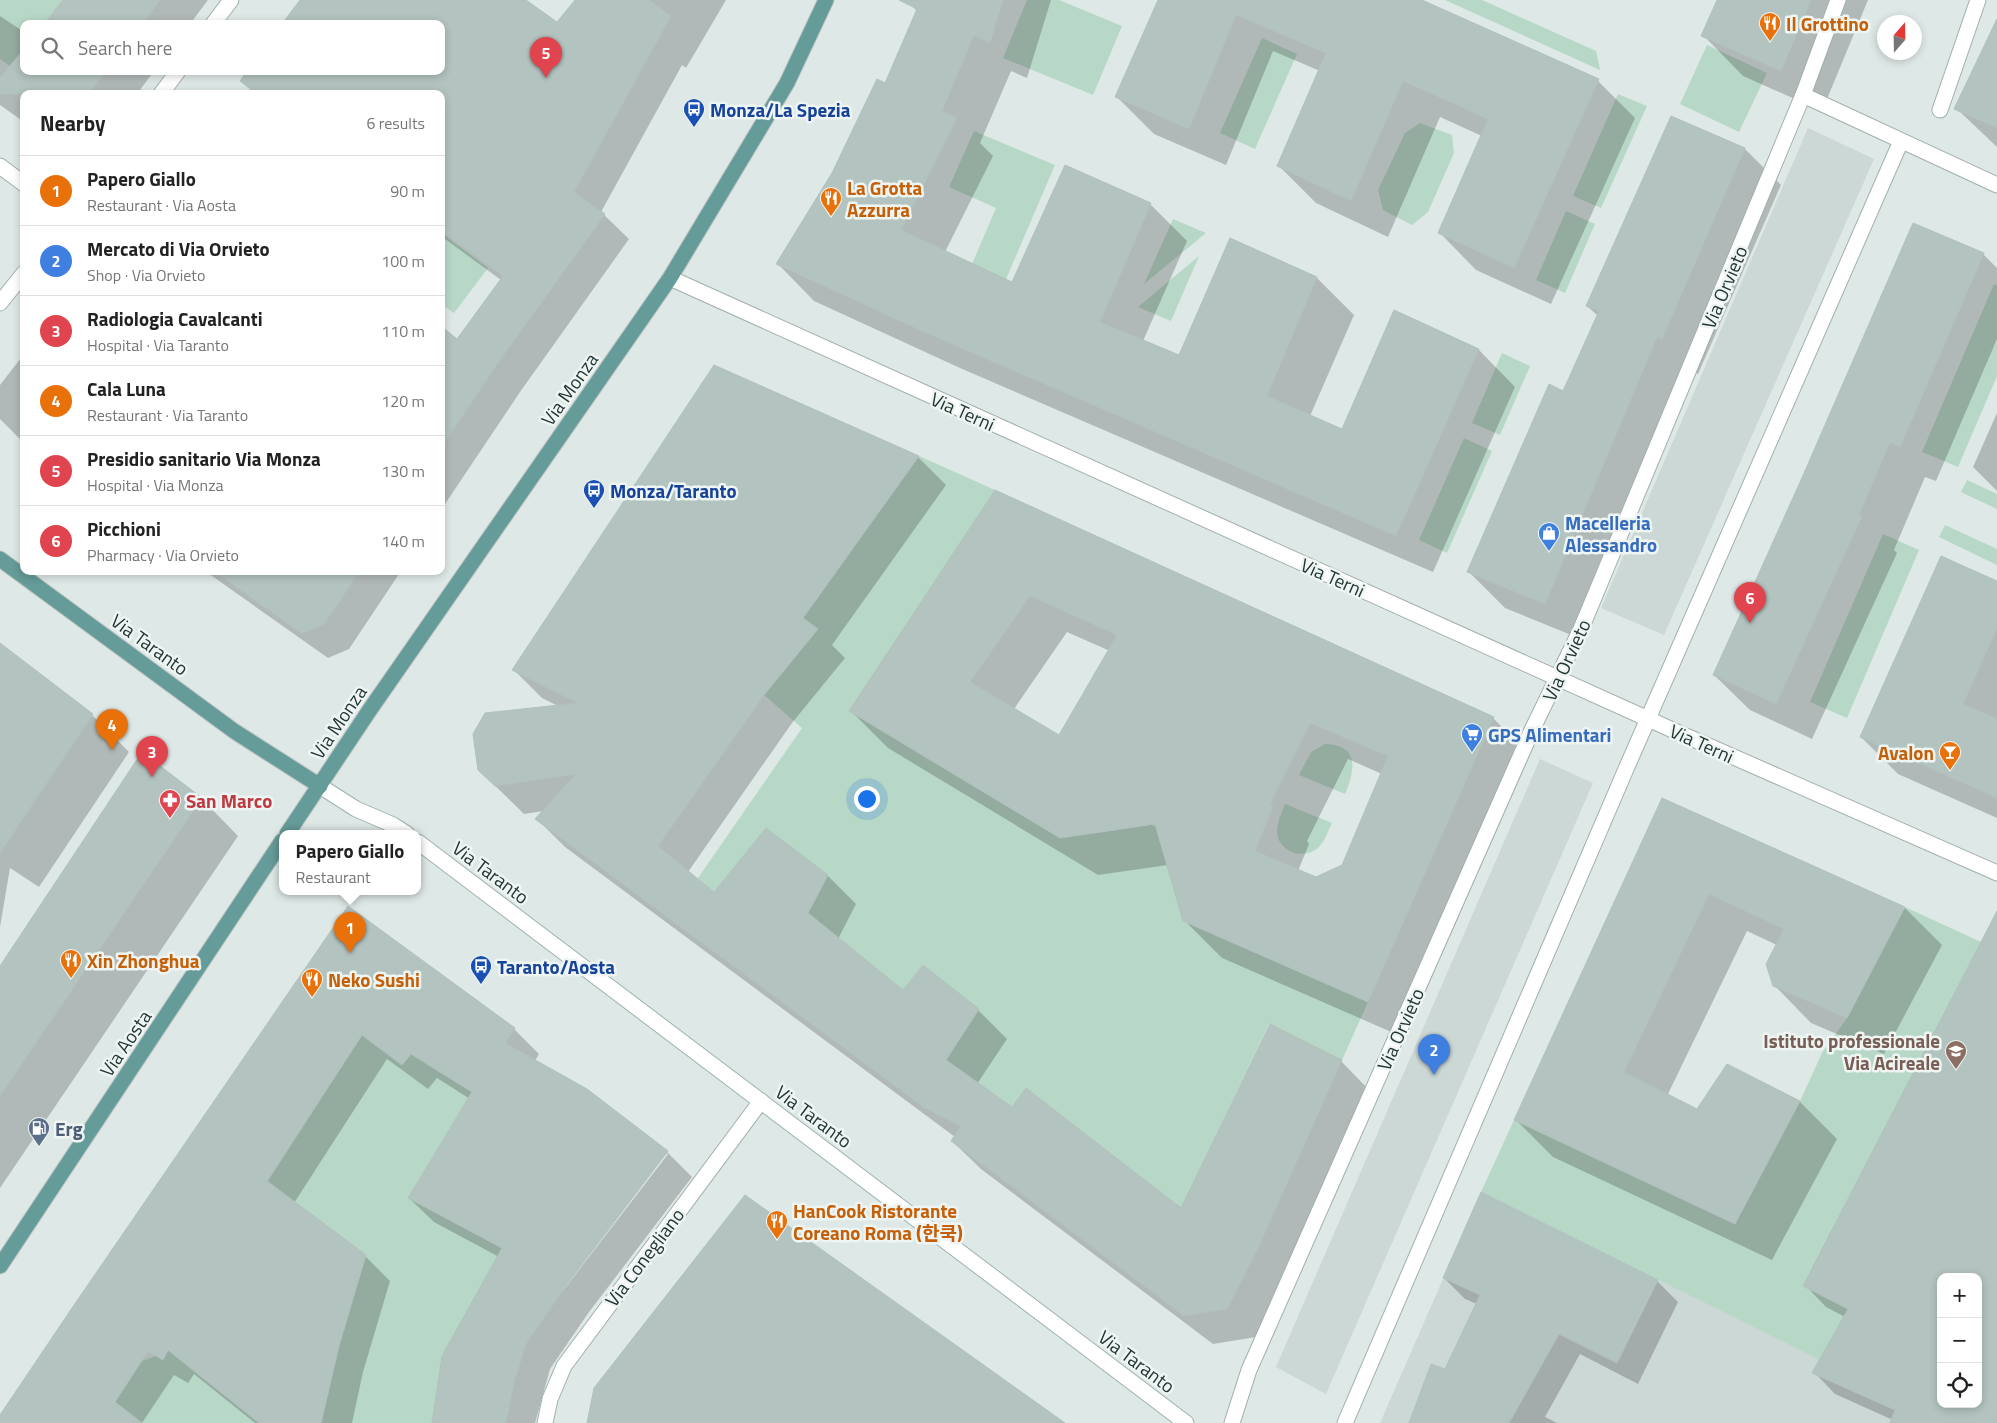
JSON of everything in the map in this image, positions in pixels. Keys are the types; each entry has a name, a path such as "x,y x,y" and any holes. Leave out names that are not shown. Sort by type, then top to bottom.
{"main road":[{"name":"Via Monza","path":"320,786 670,278 787,83 826,0"},
{"name":"Via Taranto","path":"0,559 20,574"},
{"name":"Via Taranto","path":"22,575 234,731 320,786"},
{"path":"290,830 320,786"},
{"name":"Via Aosta","path":"0,1266 279,847"}],"street":[{"path":"217,20 231,0"},
{"name":"Via Orvieto","path":"1232,1423 1249,1370 1532,730 1581,629 1803,95 1838,0"},
{"path":"1940,110 1978,0"},
{"path":"163,90 175,75"},
{"path":"1803,95 1997,185"},
{"path":"1345,1423 1648,718 1901,141"},
{"path":"0,166 20,181"},
{"path":"0,303 20,278"},
{"name":"Via Terni","path":"670,278 1558,678 1997,873"},
{"name":"Via Taranto","path":"320,786 356,809 401,830"},
{"name":"Via Taranto","path":"421,844 1186,1423"},
{"name":"Via Conegliano","path":"545,1423 553,1390 564,1366 761,1101"}],"shaded area":[{"path":"1808,128 1874,159 1664,635 1601,608"},
{"path":"1540,759 1593,783 1326,1394 1276,1367"},
{"name":"Istituto professionale Via Acireale","path":"1981,942 1997,1423 1380,1423 1481,1192 1819,1360 1803,1286"}],"green space":[{"path":"0,0 63,0 47,20 20,20 20,54 10,66 0,59"},
{"path":"1027,0 1059,0 1122,26 1093,95 1003,58"},
{"path":"1445,0 1482,0 1596,51 1600,70"},
{"path":"1262,38 1297,54 1255,149 1220,133"},
{"path":"1707,45 1767,73 1739,132 1680,104"},
{"path":"1618,94 1647,106 1601,208 1573,196"},
{"path":"1420,123 1452,135 1454,153 1428,212 1412,225 1383,210 1378,190 1405,133"},
{"path":"974,131 1055,165 994,307 960,292 996,208 949,187"},
{"path":"1566,211 1595,224 1565,293 1536,280"},
{"path":"1173,219 1206,233 1144,284"},
{"path":"445,236 488,268 454,313 445,307"},
{"path":"1199,256 1171,321 1138,307"},
{"path":"1994,284 1997,285 1997,376 1958,467 1922,452"},
{"path":"1502,353 1530,366 1500,435 1472,423"},
{"path":"1464,438 1492,451 1447,553 1419,540"},
{"path":"919,456 995,490 849,711 1060,838 1117,830 1124,815 1173,833 1183,921 1368,1002 1342,1060 1269,1024 1181,1208 1026,1088 1012,1107 946,1060 979,1009 923,965 903,990 808,913 828,875 766,828 714,892 698,878 802,728 764,695 803,618"},
{"path":"1967,480 1997,494 1997,509 1961,492"},
{"path":"1945,525 1997,549 1997,565 1939,537"},
{"path":"1883,534 1919,550 1847,718 1810,702"},
{"path":"1325,744 1336,745 1344,749 1352,760 1351,776 1345,794 1299,775 1311,752"},
{"path":"1285,804 1332,823 1318,848 1312,852 1298,854 1286,849 1281,844 1277,828"},
{"path":"1905,907 1981,942 1804,1286 1848,1309 1819,1360 1481,1192 1514,1120 1735,1224 1800,1101 1822,1053 1847,1018"},
{"path":"368,1026 374,1044 402,1065 411,1054 472,1092 408,1198 502,1248 432,1423 321,1423 339,1346 268,1181"},
{"path":"168,1350 259,1423 142,1423 131,1414 110,1410 142,1361 156,1356 163,1359"}],"building":[{"path":"63,0 160,0 145,20 47,20"},
{"path":"300,0 526,0 557,22 575,0 649,0 671,16 574,192 605,214 495,367 445,442 445,329 457,339 503,276 445,234 445,90 252,90 240,81 244,75 445,75 445,20 285,20"},
{"path":"899,0 1003,0 990,43 974,35 942,111 957,118 901,230 1012,282 1065,165 1151,203 1100,322 1179,355 1230,238 1317,277 1267,396 1342,429 1394,310 1479,349 1396,536 922,331 776,264 832,173 877,79 885,83 917,9"},
{"path":"1158,0 1422,0 1599,79 1514,268 1438,233 1488,119 1403,81 1351,201 1277,166 1326,53 1236,15 1189,129 1115,97"},
{"path":"1717,0 1811,0 1781,71 1701,36"},
{"path":"1997,19 1997,128 1954,109"},
{"path":"20,54 20,75 103,75 92,90 20,90 20,94 0,94 0,78"},
{"path":"1671,116 1745,148 1662,339 1657,337 1545,604 1467,572 1549,384 1563,391 1599,311 1586,306"},
{"path":"1913,223 1984,253 1900,447 1890,442 1859,515 1862,516 1776,704 1713,675 1801,480"},
{"path":"714,365 919,456 803,618 818,629 764,695 658,846 714,892 766,828 828,875 808,913 903,990 923,965 979,1009 946,1060 1012,1107 1026,1088 1181,1208 1270,1024 1342,1060 1258,1248 1227,1309 1184,1316 951,1141 961,1126 926,1109 535,819 576,774 495,786 478,770 473,734 485,713 578,703 512,670"},
{"path":"995,490 1494,717 1368,1002 1183,921 1155,824 1060,838 849,711","holes":["1030,596 1117,635 1059,735 970,682","1310,723 1388,756 1342,865 1316,877 1255,851 1273,806 1270,804"]},
{"path":"1941,556 1997,581 1997,628 1963,704 1997,719 1997,798 1860,737"},
{"path":"220,575 357,575 324,624 302,634"},
{"path":"0,643 93,714 0,853"},
{"path":"142,752 202,798 0,1096 0,966"},
{"path":"1662,798 1905,907 1847,1018 1773,986 1766,964 1784,929 1709,894 1624,1072 1697,1109 1727,1064 1800,1101 1735,1224 1514,1120"},
{"path":"348,906 515,1028 505,1043 587,1089 668,1151 565,1287 526,1344 514,1382 506,1423 432,1423 442,1356 502,1248 408,1198 472,1092 411,1054 402,1065 362,1035 267,1181 366,1255 339,1346 321,1423 259,1423 168,1350 163,1360 148,1351 115,1402 142,1423 0,1423 0,1415 72,1308"},
{"path":"1997,911 1997,1423 1890,1423 1895,1410 1812,1373 1848,1309 1803,1286"},
{"path":"1481,1192 1658,1280 1617,1363 1559,1334 1509,1423 1409,1423 1431,1364 1445,1369 1480,1295 1443,1278"},
{"path":"745,1195 1065,1423 587,1423 594,1388"}],"place":[{"name":"Il Grottino","path":"1770,42"},
{"name":"Presidio sanitario Via Monza","path":"546,78"},
{"name":"Monza/La Spezia","path":"694,128"},
{"name":"La Grotta Azzurra","path":"831,217"},
{"name":"Monza/Taranto","path":"594,509"},
{"name":"Macelleria Alessandro","path":"1549,552"},
{"name":"Picchioni","path":"1750,623"},
{"name":"Cala Luna","path":"112,750"},
{"name":"GPS Alimentari","path":"1472,753"},
{"name":"Avalon","path":"1950,771"},
{"name":"Radiologia Cavalcanti","path":"152,777"},
{"name":"San Marco","path":"170,819"},
{"name":"Papero Giallo","path":"350,953"},
{"name":"Xin Zhonghua","path":"71,979"},
{"name":"Taranto/Aosta","path":"481,985"},
{"name":"Neko Sushi","path":"312,998"},
{"name":"Istituto professionale Via Acireale","path":"1956,1070"},
{"name":"Mercato di Via Orvieto","path":"1434,1075"},
{"name":"Erg","path":"39,1147"},
{"name":"HanCook Ristorante Coreano Roma (한쿡)","path":"777,1240"}]}
